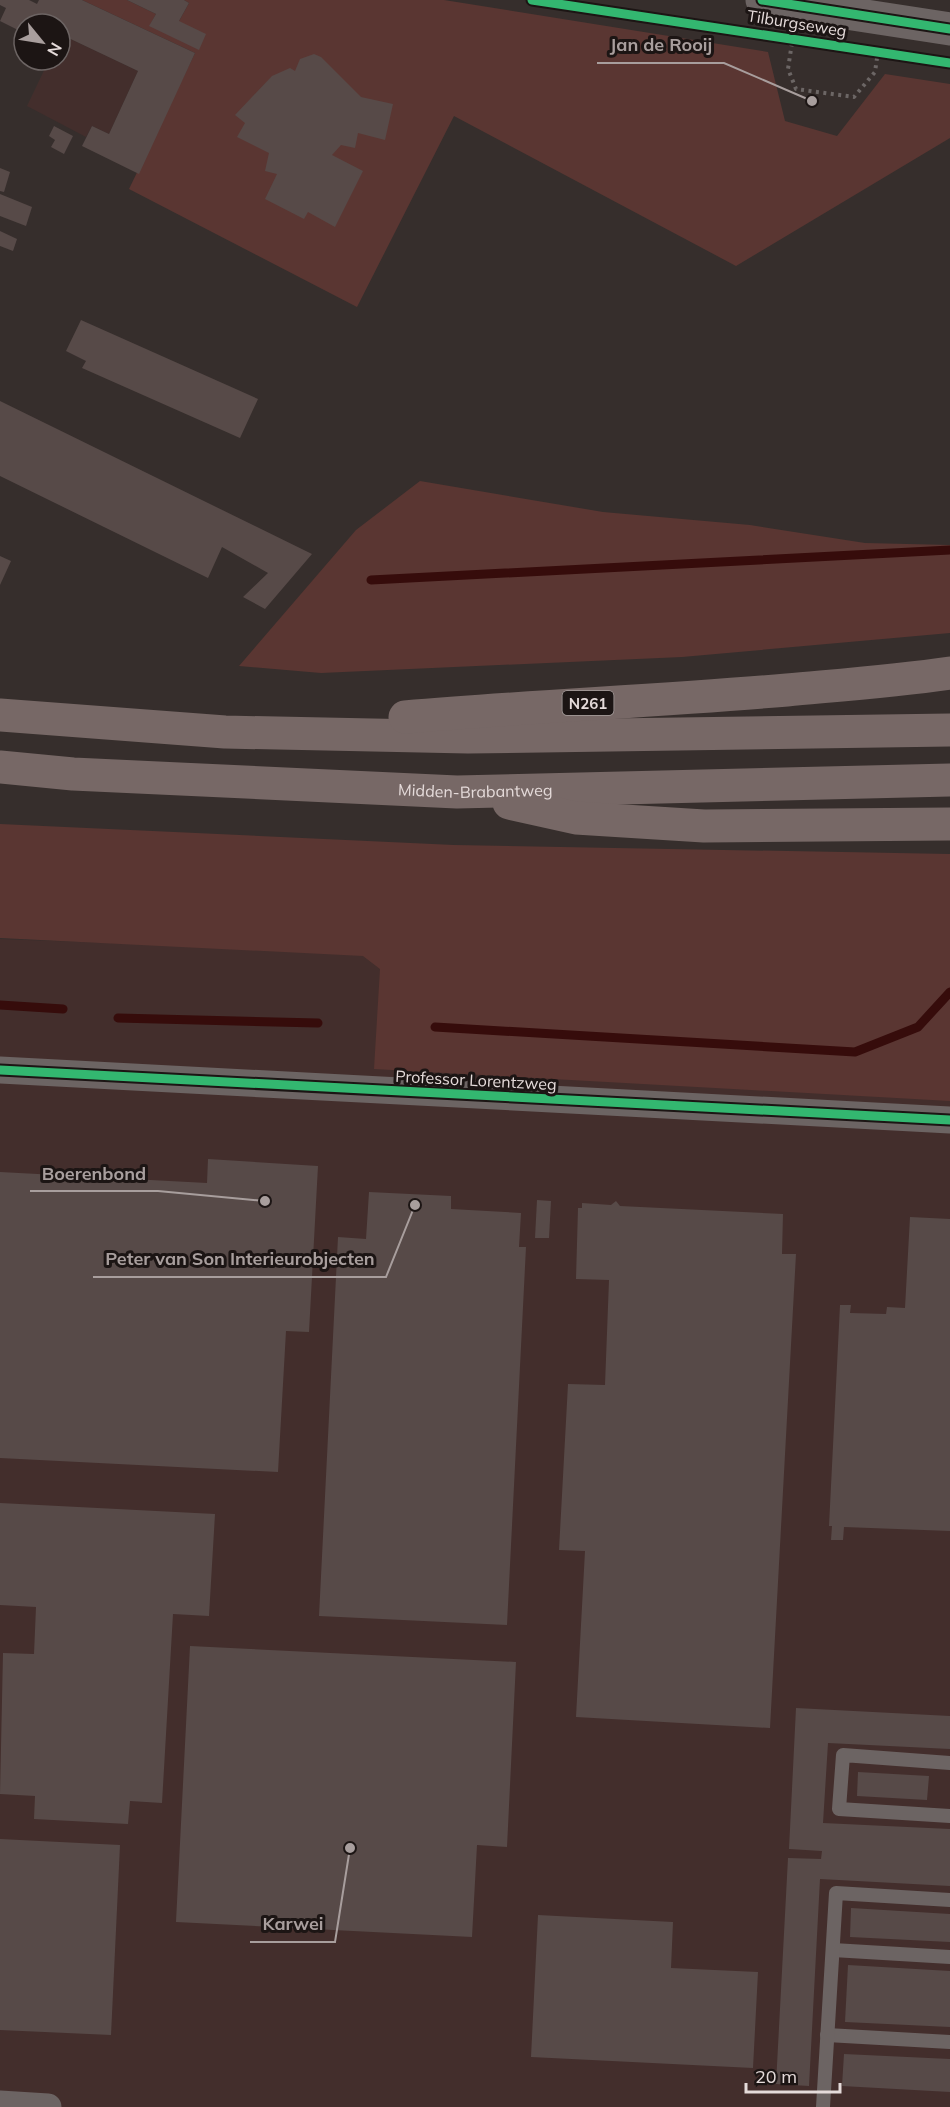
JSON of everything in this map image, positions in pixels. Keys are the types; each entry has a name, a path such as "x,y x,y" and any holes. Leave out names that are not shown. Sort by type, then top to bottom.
{"highway":[{"name":"N261","path":"225,732 544,705 703,697 908,679 950,673"},
{"name":"N261","path":"0,715 225,732 468,737 950,730"},
{"name":"Midden-Brabantweg","path":"0,767 73,774 457,792 950,780"},
{"path":"457,792 576,818 704,826 950,824"}],"street":[{"name":"Tilburgseweg","path":"762,0 950,29"},
{"name":"Professor Lorentzweg","path":"0,1070 950,1120"},
{"path":"0,2104 48,2107"}],"lane":[{"path":"950,1763 843,1755 839,1809 950,1816"},
{"path":"823,2107 836,1893 950,1900"},
{"path":"832,1950 950,1957"},
{"path":"827,2035 950,2042"}],"path":[{"path":"796,5 788,69 796,89 854,97 875,72 878,51"}],"shaded area":[{"path":"82,0 127,0 156,14 150,25 179,21 189,3 184,0 444,0 768,52 785,121 837,136 885,74 950,84 950,138 736,266 454,116 357,307 129,189 195,53"},
{"path":"72,40 138,71 109,134 92,126 86,137 27,106 43,72 72,72"},
{"path":"420,481 603,512 750,525 865,543 950,545 950,633 682,657 321,673 239,666 356,530"},
{"path":"0,824 454,845 950,854 950,1101 374,1069 380,969 363,956 0,938"},
{"path":"0,939 950,973 950,2107 0,2107"}],"building":[{"path":"0,0 29,0 37,4 39,0 82,0 195,53 139,174 82,146 92,126 109,134 138,71 72,40 72,12 12,12 12,27 0,21 6,8 0,5"},
{"path":"127,0 184,0 189,3 179,21 206,34 199,50 149,26 156,14"},
{"path":"314,54 321,57 361,97 393,104 385,140 358,133 355,148 341,145 332,155 363,171 335,227 308,212 304,219 265,199 277,174 265,171 269,153 237,137 245,123 235,115 272,76 290,68 295,71 300,59"},
{"path":"54,126 73,136 64,154 51,147 55,140 49,136"},
{"path":"0,168 10,172 4,192 0,191"},
{"path":"0,194 32,207 26,226 0,216"},
{"path":"0,231 17,239 13,251 0,246"},
{"path":"81,320 258,399 240,438 82,368 86,361 66,351"},
{"path":"0,401 312,554 265,609 243,597 268,573 222,547 208,578 0,476"},
{"path":"0,556 11,561 0,585"},
{"path":"208,1159 318,1166 309,1332 286,1331 278,1472 0,1458 0,1172 207,1183"},
{"path":"369,1192 451,1196 451,1209 521,1213 519,1247 526,1247 507,1625 319,1616 338,1237 366,1239"},
{"path":"537,1200 551,1201 549,1238 535,1238"},
{"path":"616,1201 620,1206 783,1214 782,1254 796,1254 770,1728 576,1717 585,1551 559,1550 568,1384 605,1385 609,1280 576,1279 578,1208 582,1208 582,1203 611,1205"},
{"path":"910,1217 950,1219 950,1531 844,1527 843,1540 831,1540 832,1526 829,1526 840,1305 851,1305 850,1313 886,1314 887,1307 905,1308"},
{"path":"0,1503 215,1514 209,1616 173,1614 162,1803 130,1801 128,1824 34,1819 35,1796 0,1794 3,1653 34,1654 36,1607 0,1605"},
{"path":"190,1646 516,1662 507,1847 477,1845 472,1937 176,1922"},
{"path":"796,1708 950,1716 950,1749 828,1743 823,1823 950,1829 950,1886 820,1879 809,2086 776,2084 788,1858 821,1859 822,1851 789,1849"},
{"path":"858,1772 929,1776 927,1800 857,1796"},
{"path":"0,1839 120,1845 111,2035 0,2030"},
{"path":"851,1908 950,1914 950,1942 850,1937"},
{"path":"538,1915 673,1922 671,1968 758,1972 753,2068 531,2057"},
{"path":"848,1965 950,1971 950,2027 845,2022"},
{"path":"844,2054 950,2059 950,2092 842,2086"}],"waterway":[{"path":"371,580 950,550"},
{"path":"435,1027 855,1052 918,1027 950,992"},
{"path":"0,1005 63,1009"},
{"path":"118,1018 318,1023"}],"cycle path":[{"path":"532,0 950,63"},
{"path":"762,0 950,29"},
{"path":"0,1070 950,1120"}],"place":[{"name":"Jan de Rooij","path":"812,101"},
{"name":"Boerenbond","path":"265,1201"},
{"name":"Peter van Son Interieurobjecten","path":"415,1205"},
{"name":"Karwei","path":"350,1848"}]}
